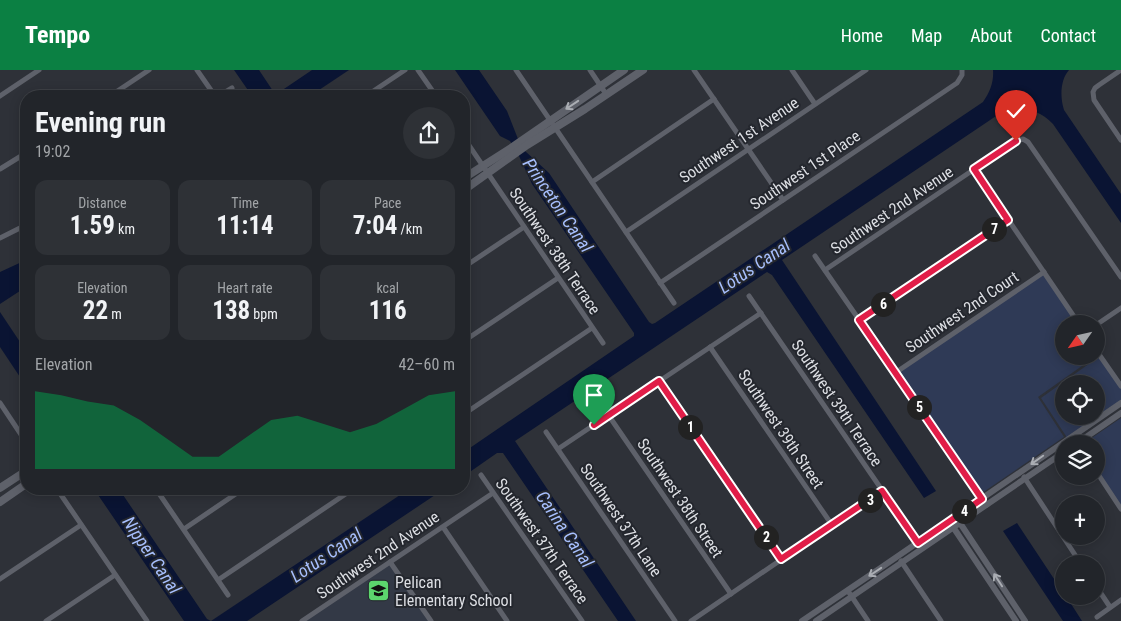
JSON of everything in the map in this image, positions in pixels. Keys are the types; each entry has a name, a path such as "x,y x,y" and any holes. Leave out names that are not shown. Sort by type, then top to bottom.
{"main road":[{"path":"470,186 488,173 550,120 624,70"},
{"path":"525,142 555,128 642,70"},
{"path":"470,174 513,151"},
{"path":"0,488 20,475"},
{"path":"0,502 20,488"}],"street":[{"path":"0,96 39,70"},
{"path":"119,90 149,70"},
{"path":"197,70 212,90"},
{"path":"375,90 405,70"},
{"path":"418,70 432,90"},
{"path":"516,70 674,303"},
{"path":"590,70 606,94"},
{"path":"694,70 783,200"},
{"path":"792,70 815,104"},
{"name":"Southwest 1st Avenue","path":"626,232 866,70"},
{"path":"1121,70 1095,88 1093,92 1094,100 1121,140"},
{"name":"Southwest 1st Place","path":"660,283 957,82 962,73"},
{"path":"228,90 232,88"},
{"path":"592,182 714,99"},
{"name":"Southwest 2nd Avenue","path":"825,270 1016,141 1023,139 1028,142 1121,277"},
{"name":"Southwest 38th Terrace","path":"470,147 603,343"},
{"path":"0,169 20,157"},
{"path":"974,169 1073,315"},
{"path":"859,320 1008,220"},
{"path":"470,263 524,227"},
{"path":"0,238 20,228"},
{"path":"815,256 987,505"},
{"name":"Southwest 2nd Court","path":"895,373 1044,272"},
{"path":"470,337 558,278"},
{"name":"Southwest 39th Terrace","path":"749,296 923,549"},
{"path":"1105,319 1121,308"},
{"path":"558,449 761,313"},
{"path":"470,410 592,328"},
{"name":"Southwest 39th Street","path":"710,347 832,525"},
{"path":"1105,363 1121,386"},
{"path":"659,381 781,559"},
{"path":"0,403 20,433"},
{"path":"1074,435 1121,403"},
{"path":"0,416 6,412"},
{"path":"1089,435 1121,413"},
{"name":"Southwest 38th Street","path":"609,416 731,594"},
{"name":"Southwest 37th Lane","path":"546,432 675,621"},
{"path":"816,621 852,597 918,543 1055,448"},
{"path":"802,621 900,559 923,549 1055,458"},
{"path":"1020,472 1075,555"},
{"name":"Southwest 37th Terrace","path":"481,475 582,621"},
{"path":"1105,485 1121,509"},
{"path":"691,621 882,491"},
{"name":"Southwest 2nd Avenue","path":"302,621 493,493"},
{"path":"61,495 147,621"},
{"path":"160,495 228,595"},
{"path":"184,529 235,495"},
{"path":"218,580 344,495"},
{"path":"952,519 960,524 1025,621"},
{"path":"952,519 954,528 1016,621"},
{"path":"0,579 81,524"},
{"path":"443,527 507,621"},
{"path":"900,559 941,621"},
{"path":"390,562 431,621"},
{"path":"46,621 115,575"},
{"path":"848,591 868,621"},
{"path":"1105,600 1110,607"},
{"path":"1097,617 1121,600"}],"shaded area":[{"path":"1044,272 1073,315 1055,315 1055,365 1083,365 1069,375 1055,375 1055,385 1038,397 1063,435 1055,435 1055,443 979,495 895,373"},
{"path":"1105,363 1121,387 1121,400 1105,411 1105,375 1073,375 1087,365 1105,365"},
{"path":"1055,388 1055,419 1041,398"},
{"path":"1121,418 1121,509 1105,485 1105,435 1096,435"},
{"path":"1059,425 1085,425 1070,435 1065,435"},
{"name":"Pelican Elementary School","path":"390,562 431,621 303,621"}],"water":[{"path":"234,70 259,70 272,90 248,90"},
{"path":"312,70 349,70 319,90 282,90"},
{"path":"455,70 479,70 507,111 525,151 549,173 652,324 983,102 991,87 993,70 1069,70 1064,79 1062,89 1064,110 1121,194 1121,223 1053,124 1042,115 1031,110 1012,109 1005,110 782,260 936,491 924,498 772,275 767,272 515,441 636,621 618,621 503,453 497,453 470,472 470,448 634,336 634,333 532,184 510,141 500,136"},
{"path":"20,263 20,291 0,304 0,272"},
{"path":"0,312 20,342 20,377 0,347"},
{"name":"Nipper Canal","path":"98,495 123,495 207,619 211,621 184,621"},
{"name":"Lotus Canal","path":"400,495 435,495 247,621 211,621"},
{"path":"1017,523 1055,580 1055,605 1072,605 1082,621 1063,621 1003,531"}],"place":[{"name":"Pelican Elementary School","path":"379,591"}],"route":[{"path":"594,425 659,381 781,559 882,491 918,543 982,499 859,320 1008,220 974,169 1016,141"}],"water label":[{"name":"Princeton Canal","path":"558,205"},
{"name":"Carina Canal","path":"565,529"}]}
